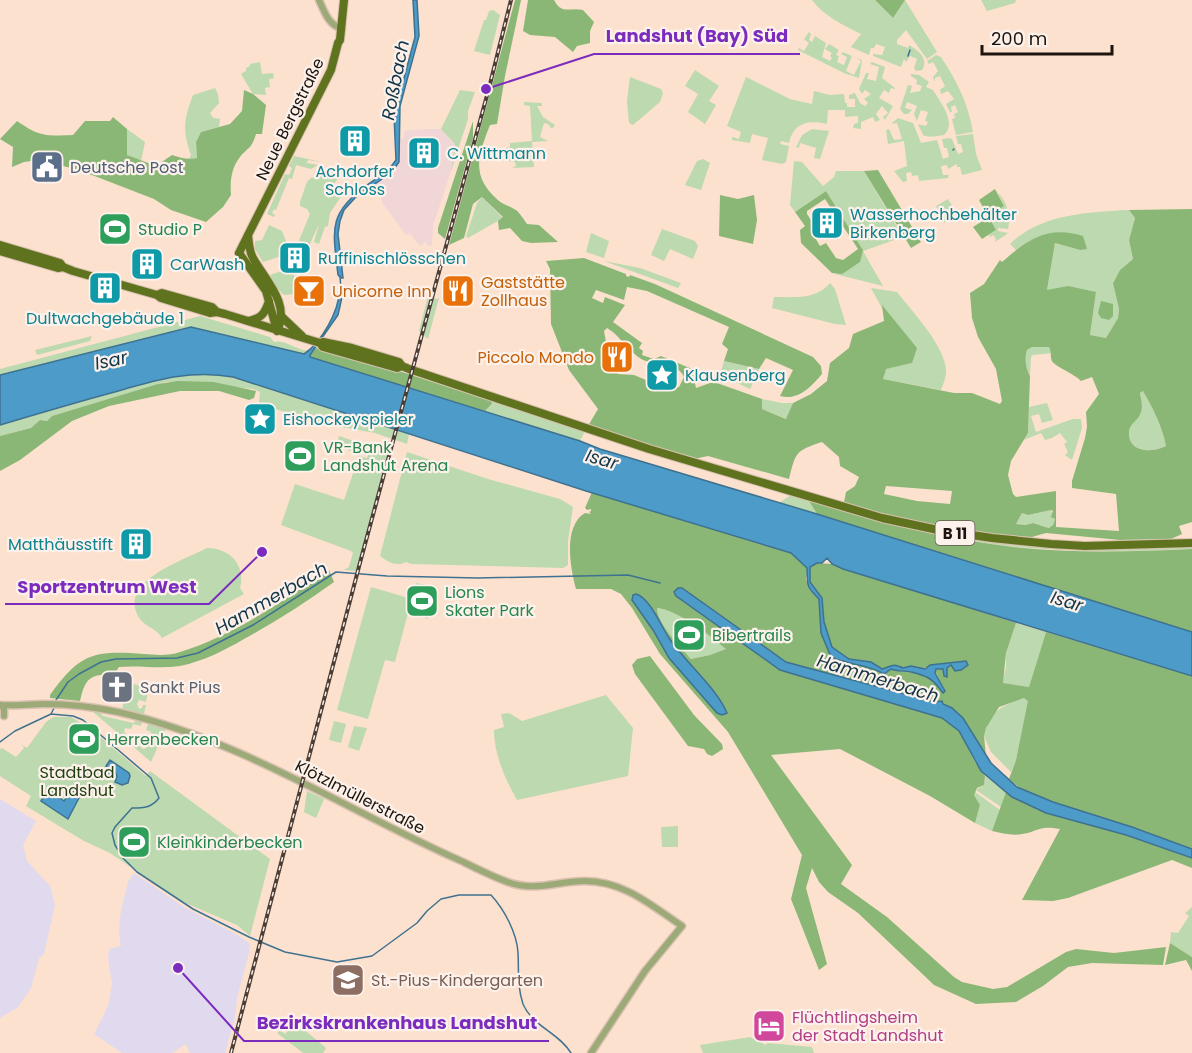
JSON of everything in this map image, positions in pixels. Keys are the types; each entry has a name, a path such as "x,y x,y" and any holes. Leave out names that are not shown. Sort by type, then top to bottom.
{"main road":[{"name":"Neue Bergstraße","path":"239,253 329,77 338,42 336,40 342,0"},
{"path":"248,235 250,252 273,287 282,317 307,340"},
{"path":"0,245 60,263 63,267"},
{"path":"0,251 157,295 162,293 211,306 217,312 247,321 261,316 266,311 269,301"},
{"path":"239,253 261,270"},
{"path":"239,253 241,259 258,279 269,301 277,331"},
{"path":"277,331 282,317"},
{"name":"B 11","path":"247,321 320,343 323,347 332,350 397,368 402,366 639,446 882,518 981,537 1051,544 1085,546 1192,543"}],"street":[{"path":"319,0 329,21 339,28"},
{"path":"1,705 4,709 4,716"},
{"name":"Klötzlmüllerstraße","path":"1,705 72,705 144,719 213,742 276,770 506,882 533,887 582,881 610,884 641,898 682,926 645,971 591,1053"}],"shaded area":[{"path":"441,129 455,144 451,171 433,226 432,245 428,247 426,242 420,246 410,233 406,235 383,204 374,185 392,172 399,162 400,139 404,138 404,131"},
{"path":"0,799 36,821 23,845 27,861 50,886 55,905 44,954 39,958 31,988 18,1007 0,1018"},
{"path":"134,873 184,907 250,944 225,1053 190,1053 186,1044 172,1053 122,1053 94,1034 108,1006 112,984 109,949 122,944 119,929 121,910 128,882"}],"green space":[{"path":"515,0 521,0 497,124 490,125 482,146 480,174 490,192 499,201 516,210 527,224 539,225 558,242 531,243 522,241 510,228 499,230 498,221 503,217 482,197 473,204 464,238 449,245"},
{"path":"528,0 554,0 563,9 583,10 594,22 590,31 590,43 577,46 573,52 555,37 530,35 523,31"},
{"path":"812,0 875,0 893,18 905,0 937,52 927,59 906,30 897,40 897,44 908,48 909,45 919,53 924,59 922,70 916,71 914,68 917,59 910,56 906,62 904,59 901,67 873,56 873,54 882,55 885,47 876,44 874,48 871,48 869,55 851,47 861,34 828,16"},
{"path":"875,0 905,0 893,18"},
{"path":"981,0 1016,0 1015,3 987,11"},
{"path":"493,10 500,15 490,55 474,51 484,20 489,11"},
{"path":"809,32 811,34 809,40 812,42 815,36 826,43 822,57 830,61 832,58 830,56 832,53 825,49 829,44 839,50 836,55 839,56 837,62 844,65 847,57 841,54 843,52 852,56 846,71 854,75 861,61 857,58 862,60 859,78 798,50 799,48 804,51 809,43 804,39"},
{"path":"936,55 941,57 957,84 968,111 973,132 956,135 952,119 958,112 955,105 951,107 952,112 950,112 946,104 954,99 948,91 941,94 940,90 945,86 940,76 935,78 935,82 933,77 938,71 933,62 929,64 927,61"},
{"path":"260,62 262,74 273,73 274,78 269,79 270,87 265,88 266,95 253,94 241,74 250,64"},
{"path":"872,62 885,67 882,78 895,88 891,88 889,93 884,90 879,98 893,106 885,120 883,117 888,113 882,106 876,114 880,120 875,122 873,117 861,122 861,129 853,128 854,124 858,123 858,116 845,117 845,110 828,110 827,124 814,122 803,124 791,136 789,143 781,141 780,144 789,146 786,162 782,164 762,160 768,138 752,134 750,143 732,140 732,137 739,139 741,132 727,126 746,77 790,99 812,104 814,91 830,95 844,94 847,107 855,107 855,99 849,99 849,95 855,93 860,103 865,106 868,103 864,99 871,94 865,90 862,94 859,89 866,73 869,73 867,79 876,81 879,67 870,64"},
{"path":"695,70 719,86 709,101 716,105 705,124 688,112 698,94 685,86"},
{"path":"911,74 919,75 929,82 926,87 933,90 943,107 949,125 944,135 931,137 923,135 918,124 926,126 928,112 921,110 917,121 914,114 917,106 907,102 905,108 912,110 908,114 904,114 900,109 908,85 912,86 910,93 920,91 922,86 916,84 917,80"},
{"path":"630,77 661,89 663,93 660,102 633,125 629,123 627,101"},
{"path":"215,88 219,103 210,113 213,118 220,119 219,127 201,132 196,142 197,158 189,159 191,155 185,125 193,95"},
{"path":"244,90 266,105 262,134 256,134 251,145 235,166 231,180 231,195 223,207 206,222 171,210 154,199 79,170 39,160 24,162 12,167 13,147 0,139 17,121 43,134 73,135 85,121 110,121 113,117 127,129 127,155 156,166 172,155 197,158 196,142 201,132 230,124 242,111"},
{"path":"460,90 475,92 451,171 455,144 441,129"},
{"path":"524,102 542,103 542,106 537,106 543,117 555,125 552,129 544,123 540,137 548,141 532,142 534,167 512,168 516,166 515,162 509,161 506,148 510,147 510,143 532,141 530,106 524,105"},
{"path":"898,118 913,123 921,143 937,140 943,159 949,157 942,139 952,139 958,154 963,152 956,136 973,134 976,154 982,170 962,175 957,164 948,169 947,165 941,166 943,175 949,175 948,178 919,181 918,175 912,176 911,172 906,173 907,181 903,182 894,171 907,166 904,141 888,144 886,130 889,129 894,140 902,139 897,123 891,124"},
{"path":"473,121 473,138 445,239 438,233 438,228"},
{"path":"127,129 145,142 141,161 127,155"},
{"path":"812,129 829,131 820,159 814,158 816,148 800,143 799,148 796,147 802,135"},
{"path":"294,156 322,162 308,160 307,163 318,165 311,169 296,165 292,179 289,178 276,210 274,209 272,213 274,217 267,214 285,174 289,175 292,168 289,166"},
{"path":"703,159 710,163 701,190 685,185 697,161"},
{"path":"794,161 802,162 823,186 834,177 836,171 864,171 903,237 863,251 883,286 835,274 863,250 826,191 795,212 790,205"},
{"path":"878,170 921,242 911,248 864,171"},
{"path":"341,175 332,186 342,195 330,213 328,226 325,227 319,244 314,242 319,224 309,246 299,241 310,214 307,209 300,206 300,202 308,180 316,176"},
{"path":"995,189 1004,206 988,216 979,200"},
{"path":"826,191 863,250 860,262 842,274 832,273 801,243 800,230 805,226 795,212","holes":["825,199 858,249 843,260 836,258 826,243 820,246 814,236 818,231 807,211"]},
{"path":"998,193 1006,205 1009,224 1008,229 998,228 998,231 1008,233 995,242 993,235 990,237 989,235 996,230 988,216 1004,206"},
{"path":"720,195 738,199 754,195 757,220 753,244 719,236"},
{"path":"482,197 503,218 468,238 466,236 477,203"},
{"path":"948,199 956,212 945,223 936,206"},
{"path":"1192,209 1192,522 1179,526 1182,534 1171,539 1120,540 1046,533 1032,537 992,535 902,520 844,502 846,492 855,486 859,477 840,466 839,457 822,442 798,454 789,479 708,456 694,459 588,426 598,409 569,370 551,324 550,269 546,261 584,258 626,274 626,276 630,275 655,284 813,357 821,366 822,374 809,388 798,395 780,396 793,370 766,358 759,369 724,361 728,349 722,344 729,327 647,291 627,287 624,300 596,290 592,298 603,303 605,297 625,305 613,322 642,343 639,348 643,351 642,355 654,359 661,356 692,369 696,388 717,383 762,399 762,409 786,419 793,403 811,394 827,381 830,363 849,348 853,334 884,321 882,305 917,348 912,363 886,369 883,379 954,393 972,393 1000,404 1002,401 996,369 978,337 972,318 970,293 984,284 1000,260 1002,262 1039,236 1059,232 1083,236 1087,249 1080,250 1055,243 1047,290 1068,286 1096,292 1090,335 1106,338 1118,318 1119,309 1113,283 1120,270 1133,259 1129,240 1135,218 1129,210","holes":["607,328 646,361 677,369 684,377 679,387 658,385 634,375 618,374 611,366 604,347 606,342 604,331","1032,347 1049,347 1052,361 1057,365 1081,381 1092,377 1099,394 1086,412 1085,438 1072,488 1116,494 1119,531 1056,527 1056,491 1016,497 1013,494 1008,475 1011,461 1028,433 1030,376 1026,364 1027,350","1143,391 1154,411 1166,446 1155,450 1142,449 1137,448 1130,439 1129,429 1142,410 1140,393","886,486 952,491 950,504 917,501 884,494","1051,510 1053,511 1051,517 1055,519 1049,528 1033,523 1016,524 1022,513 1028,515"]},
{"path":"1129,210 1135,218 1129,240 1133,259 1120,270 1113,282 1119,309 1118,318 1106,338 1090,335 1096,292 1047,290 1055,243 1080,250 1083,236 1031,240 1016,250 1010,244 1036,226 1066,216"},
{"path":"989,217 996,230 982,239 973,227"},
{"path":"269,225 282,231 289,249 285,255 263,262 255,249 255,241 262,240"},
{"path":"662,229 695,241 698,246 693,259 670,249 664,261 651,255"},
{"path":"591,233 609,241 604,258 586,252"},
{"path":"604,261 640,268 681,283 678,288"},
{"path":"293,267 296,294 284,295 270,275"},
{"path":"830,283 835,289 846,325 772,308 774,297 811,295"},
{"path":"871,288 897,292 935,341 945,362 946,374 941,390 883,379 885,369 912,363"},
{"path":"428,296 439,298 428,339 419,331"},
{"path":"1101,301 1113,304 1113,316 1109,320 1101,318 1098,313"},
{"path":"200,316 270,337 274,342 282,342 308,351 302,354 191,327 0,375 0,369"},
{"path":"92,336 90,341 37,355 35,350"},
{"path":"1032,347 1049,347 1052,353 1031,357 1030,375 1026,366 1026,356 1027,350"},
{"path":"316,348 399,371 491,401 492,404 485,411 310,357"},
{"path":"724,361 759,369 750,389 720,375"},
{"path":"201,373 233,377 409,434 407,444 375,433 319,423 266,406 259,402 260,392 214,382 166,382 52,416 47,421 40,420 31,428 0,436 0,425 151,382 185,374"},
{"path":"178,381 214,382 256,391 254,398 249,400 219,391 180,391 109,406 72,421 20,460 0,471 0,436 31,428 40,420 47,421 52,416 158,384"},
{"path":"1144,391 1160,424 1166,446 1155,450 1137,448 1130,440 1130,428 1141,407 1140,393"},
{"path":"762,399 793,403 787,419 762,409"},
{"path":"491,401 585,431 580,441 485,411 492,405"},
{"path":"1047,403 1053,420 1042,423 1039,414 1031,416 1036,432 1073,419 1081,419 1082,428 1072,460 1065,455 1068,452 1064,444 1067,442 1060,433 1045,440 1041,433 1024,440 1028,433 1029,407"},
{"path":"339,436 363,444 360,454 336,446"},
{"path":"385,440 391,442 357,571 344,570 349,567 353,553 351,551 281,525 295,484 344,500 359,456 367,458 371,447 379,450"},
{"path":"407,452 488,479 560,499 573,507 568,541 568,565 563,568 411,564 406,562 399,564 380,556"},
{"path":"592,492 791,553 808,568 806,580 819,599 821,633 833,658 872,668 884,674 891,669 922,675 934,680 943,693 945,691 935,671 939,668 943,669 944,676 947,677 945,671 949,666 953,666 955,671 961,670 958,662 917,669 902,668 898,665 882,669 871,662 849,659 832,647 824,622 822,598 810,582 810,567 817,563 832,564 1016,623 1006,653 1003,683 1029,687 1046,632 1192,676 1192,849 1130,826 1034,796 1009,779 1016,760 1028,701 1024,698 999,707 986,728 984,736 986,756 963,718 942,701 934,702 786,662 682,588 674,592 676,596 780,670 942,718 959,731 985,776 984,785 977,788 974,795 980,805 975,823 930,796 840,749 771,755 852,865 841,884 887,917 954,977 962,982 993,989 1007,987 1066,952 1076,949 1114,953 1166,947 1163,965 1092,963 1068,967 1043,986 1016,1002 976,1004 934,985 858,913 828,892 819,882 812,868 806,888 827,964 819,970 791,899 802,855 728,732 660,654 621,594 611,589 576,589 570,559 571,537 578,519 585,513 591,514 589,512 591,509 585,508","holes":["657,608 693,624 726,649 691,659 661,621"]},
{"path":"791,495 809,501 817,514 779,503"},
{"path":"809,501 877,520 968,541 1016,547 1092,551 1192,549 1192,632 817,514"},
{"path":"1051,510 1055,519 1050,528 1033,523 1016,524 1022,513 1028,515"},
{"path":"937,533 991,541 1192,546 1192,549 1117,551 1042,549 985,543"},
{"path":"207,548 223,551 234,559 241,572 240,588 244,594 162,638 138,616 135,604 138,592 145,582 157,573"},
{"path":"329,570 334,582 278,619 213,655 180,666 119,667 115,673 91,678 85,686 80,701 50,698 70,670 90,657 112,653 167,655 200,645 258,616"},
{"path":"416,583 436,587 428,619 408,613 395,662 385,660 368,719 337,710 371,587 412,599"},
{"name":"Bibertrails","path":"657,608 684,618 727,649 691,659 665,628"},
{"path":"1016,623 1046,632 1029,687 1002,683 1006,668 1006,653"},
{"path":"650,656 694,715 722,744 723,749 712,756 704,749 688,746 635,674 632,665 637,659"},
{"path":"128,683 149,687 146,702 139,700 137,704 139,709 146,705 144,714 122,709"},
{"path":"606,695 633,728 628,776 517,800 504,775 494,739 494,730 504,727 501,714 509,713 522,721"},
{"path":"1024,698 1029,700 1016,760 1011,772 991,752 984,736 990,720 998,710"},
{"path":"92,711 133,723 137,720 142,722 141,726 133,724 131,729 125,728 124,732 143,749 146,748 151,732 146,730 148,724 166,729 151,762"},
{"name":"Stadtbad Landshut","path":"53,717 71,717 92,730 146,776 150,771 270,859 250,936 237,925 183,902 110,853 84,841 26,806 31,796 0,776 0,749 16,757 24,748 22,745 27,748 46,722"},
{"path":"334,721 346,724 341,743 329,740"},
{"path":"354,726 367,728 359,751 348,747"},
{"path":"985,776 1006,792 1001,807 976,790 984,785"},
{"path":"307,791 324,799 316,818 304,812"},
{"path":"975,792 1000,810 992,831 975,823 980,805 974,795"},
{"path":"1006,792 1012,797 1192,858 1192,868 1172,860 1068,898 1053,901 1022,900 1060,829 1043,828 1014,835 992,831"},
{"path":"678,826 678,847 662,847 661,827"},
{"path":"1192,907 1192,957 1170,943 1171,932 1178,933 1189,916 1185,913"},
{"path":"1170,943 1192,957 1192,971 1186,960 1165,965"},
{"path":"295,1022 326,1048 323,1053 303,1053 277,1033 280,1030 285,1034"},
{"path":"750,1037 766,1045 767,1043 812,1047 814,1053 703,1053 700,1045"}],"water":[{"path":"413,0 417,0 419,36 400,106 399,162 392,172 355,198 344,210 338,234 343,278 341,278 338,275 334,234 339,214 354,195 387,171 396,160 394,115 415,37"},
{"name":"Isar","path":"344,288 338,315 310,357 1192,632 1192,676 843,569 832,564 827,558 822,563 810,567 810,582 822,598 824,622 832,647 849,659 871,662 882,669 895,665 903,668 911,666 925,669 930,665 966,661 968,665 961,670 955,671 951,665 947,668 947,677 944,676 943,669 936,669 935,673 945,691 943,693 933,681 922,675 891,669 884,674 831,657 821,633 819,599 808,585 807,568 791,553 586,491 233,377 201,374 171,378 142,384 0,425 0,375 191,327 304,354 323,334 333,316 339,290"},
{"path":"682,588 786,662 934,702 942,701 963,718 991,763 1017,787 1053,802 1192,849 1192,858 1126,835 1046,813 1012,797 981,771 959,731 942,718 780,670 676,596 674,592"},
{"path":"636,594 646,601 669,638 716,694 727,713 722,715 717,713 669,658 632,600 633,595"},
{"path":"110,760 129,773 128,783 122,785 115,782 117,776 115,772 112,776 107,775 106,771 109,768 106,766"},
{"path":"48,789 64,801 72,791 80,796 68,819 41,801"}],"waterway":[{"path":"908,56 910,50"},
{"name":"Roßbach","path":"340,276 341,289"},
{"name":"Hammerbach","path":"56,700 68,682 101,662 116,659 177,658 198,653 253,625 336,572 387,576 478,578 628,575 660,583"},
{"name":"Hammerbach","path":"0,742 15,731 51,714 54,708"},
{"path":"51,714 73,716 83,720 151,778 159,798 147,807 132,808 112,833 115,845 123,858 137,872 193,909 285,952 337,962 372,956 417,923 441,899 459,895 491,895 501,907 515,937 519,985 527,1012 560,1040 571,1053"}],"railway":[{"path":"231,1053 511,0"}],"place":[{"name":"Landshut (Bay) Süd","path":"486,89"},
{"name":"Achdorfer Schloss","path":"355,141"},
{"name":"C. Wittmann","path":"424,153"},
{"name":"Deutsche Post","path":"47,167"},
{"name":"Wasserhochbehälter Birkenberg","path":"827,223"},
{"name":"Studio P","path":"115,229"},
{"name":"Ruffinischlösschen","path":"295,258"},
{"name":"CarWash","path":"147,264"},
{"name":"Dultwachgebäude 1","path":"105,288"},
{"name":"Unicorne Inn","path":"309,291"},
{"name":"Gaststätte Zollhaus","path":"458,291"},
{"name":"Piccolo Mondo","path":"617,357"},
{"name":"Klausenberg","path":"662,375"},
{"name":"Eishockeyspieler","path":"260,419"},
{"name":"VR-Bank Landshut Arena","path":"300,456"},
{"name":"Matthäusstift","path":"136,544"},
{"name":"Sportzentrum West","path":"262,552"},
{"name":"Lions Skater Park","path":"422,601"},
{"name":"Bibertrails","path":"689,635"},
{"name":"Sankt Pius","path":"117,687"},
{"name":"Herrenbecken","path":"84,739"},
{"name":"Kleinkinderbecken","path":"134,842"},
{"name":"Bezirkskrankenhaus Landshut","path":"178,968"},
{"name":"St.-Pius-Kindergarten","path":"348,980"},
{"name":"Flüchtlingsheim der Stadt Landshut","path":"769,1026"}]}
